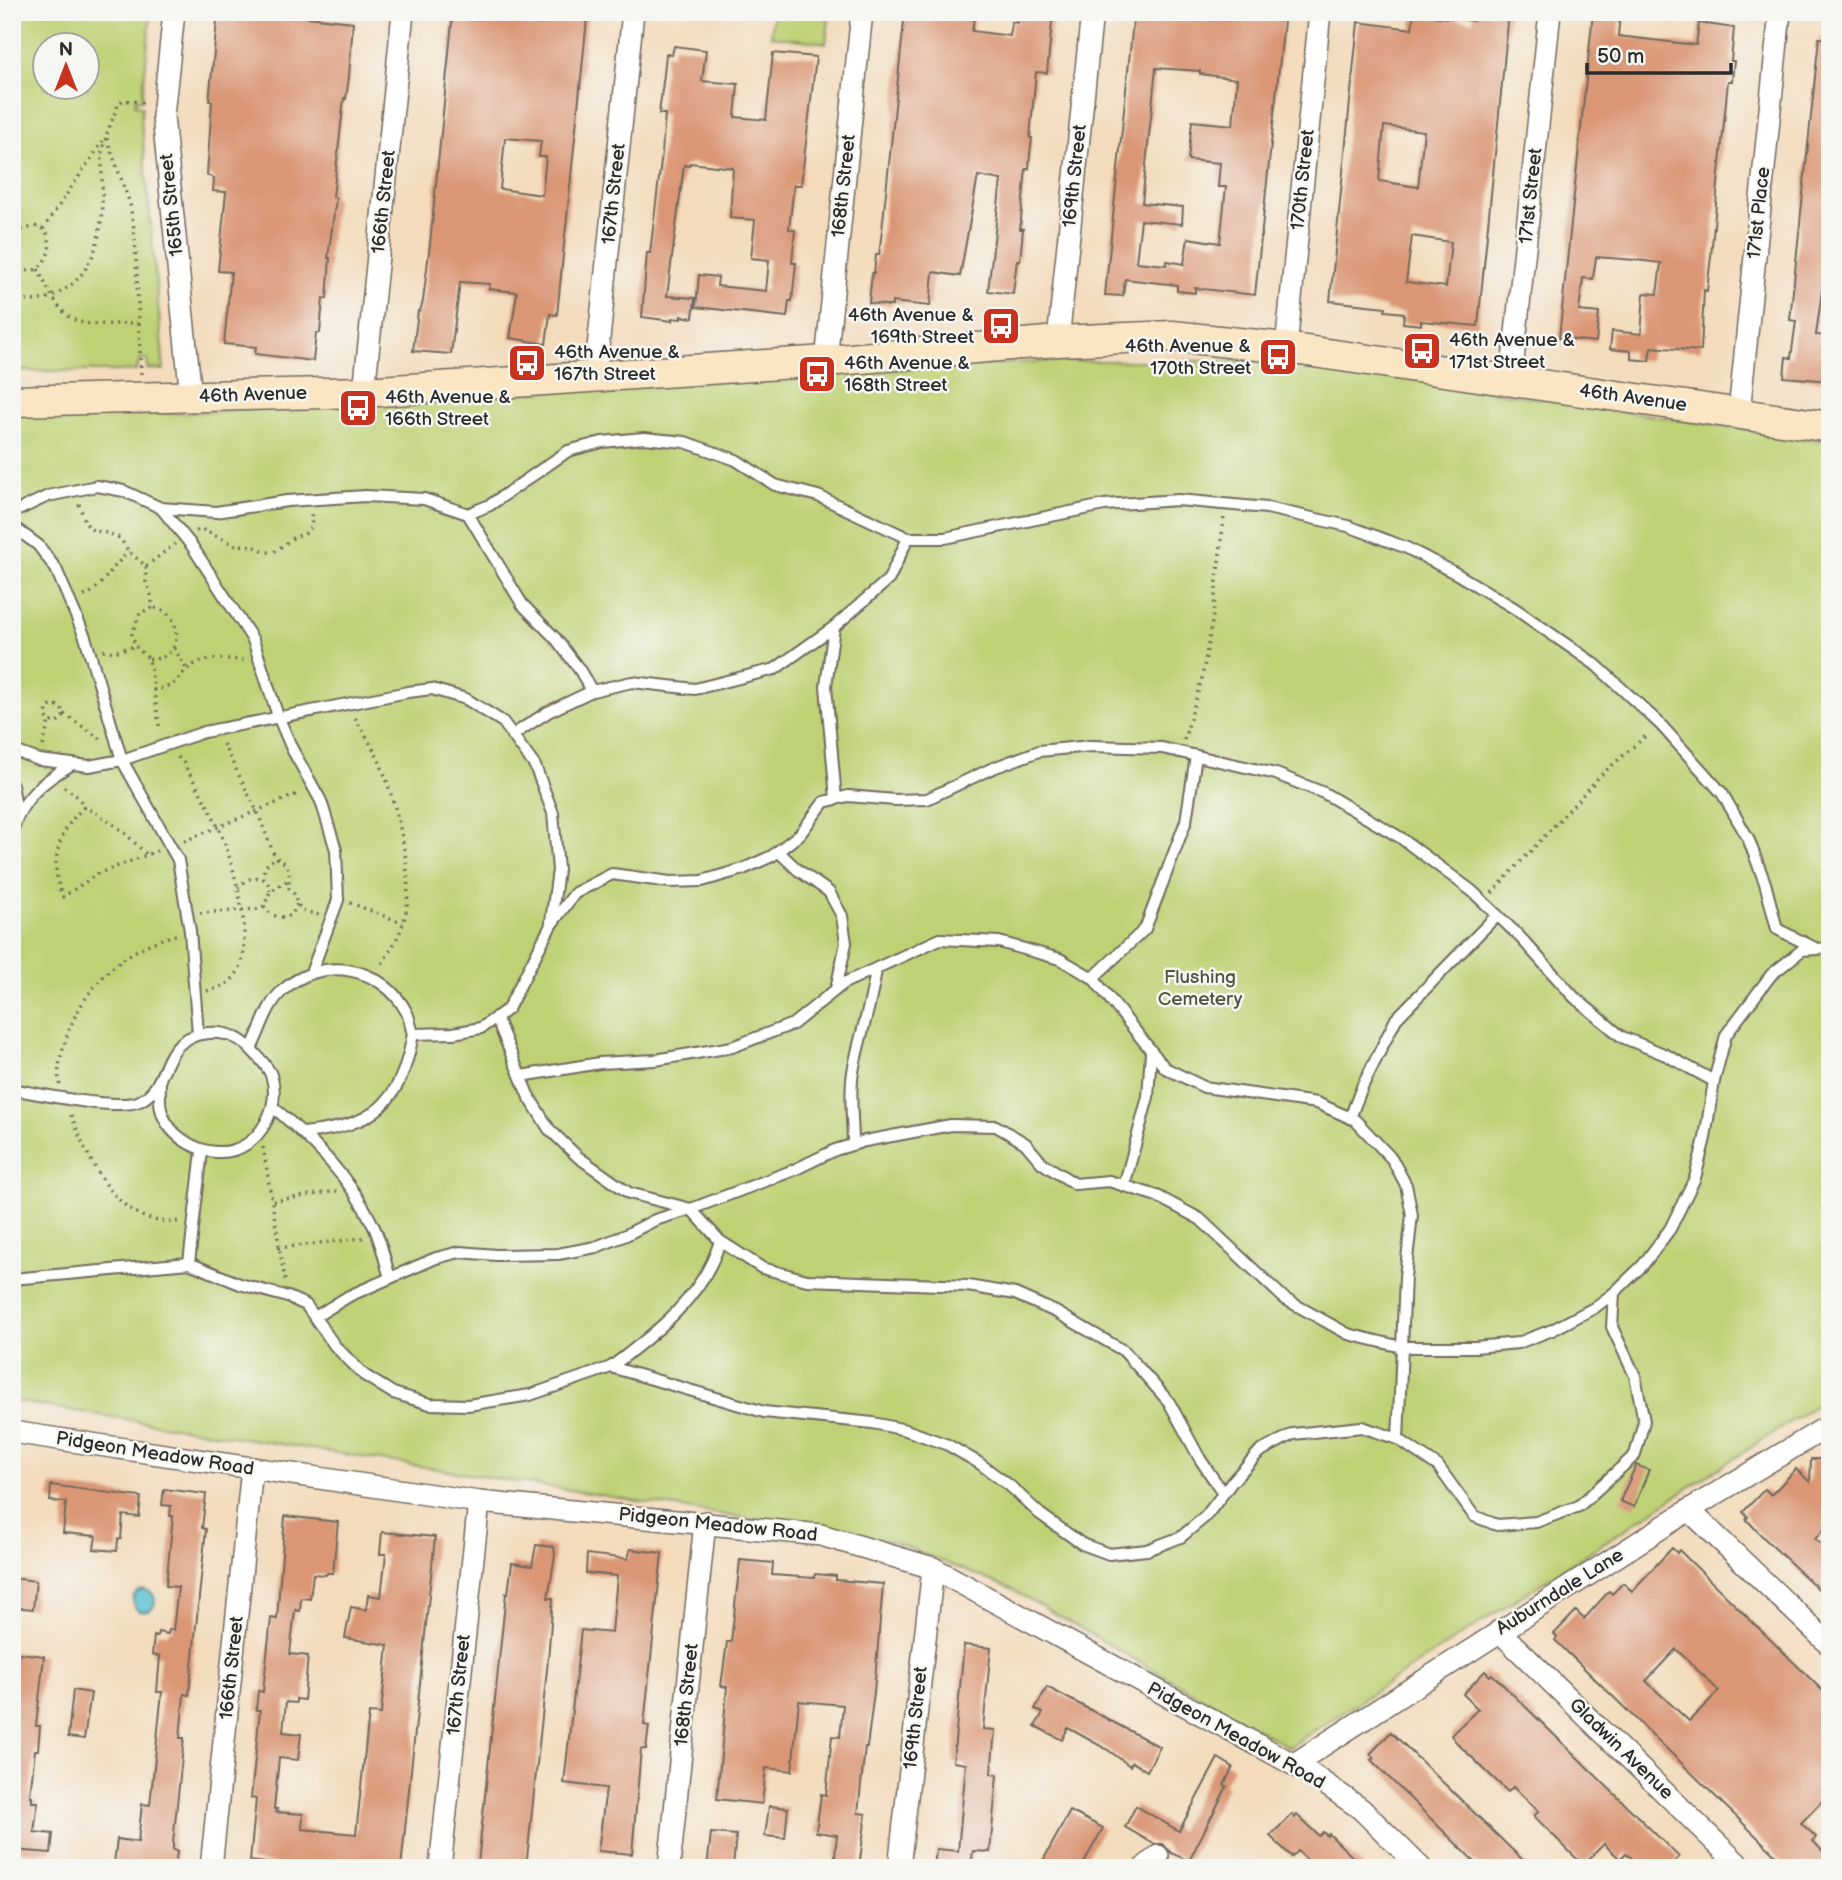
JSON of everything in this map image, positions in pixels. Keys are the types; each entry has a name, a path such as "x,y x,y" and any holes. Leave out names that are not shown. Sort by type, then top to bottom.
{"street":[{"name":"165th Street","path":"174,12 163,116 191,397"},
{"name":"166th Street","path":"364,392 403,12"},
{"name":"167th Street","path":"595,377 633,12"},
{"name":"168th Street","path":"826,361 862,12"},
{"name":"169th Street","path":"1058,341 1092,12"},
{"name":"170th Street","path":"1286,348 1320,12"},
{"name":"171st Street","path":"1511,380 1550,12"},
{"name":"171st Place","path":"1739,413 1780,12"},
{"name":"46th Avenue","path":"12,401 364,392 826,361 1058,341 1172,336 1286,348 1830,427"},
{"name":"Auburndale Lane","path":"1294,1764 1689,1510 1830,1425"},
{"name":"Pidgeon Meadow Road","path":"12,1432 479,1502 821,1535 933,1568 1294,1764 1361,1809 1421,1868"},
{"name":"166th Street","path":"211,1868 253,1468"},
{"name":"167th Street","path":"440,1868 479,1502"},
{"path":"1689,1510 1830,1645"},
{"name":"168th Street","path":"669,1868 705,1522"},
{"name":"169th Street","path":"899,1868 933,1568"},
{"name":"Gladwin Avenue","path":"1499,1631 1742,1868"}],"lane":[{"path":"468,514 490,505 568,451 602,442 644,438 685,442 736,460 775,485 818,496 908,538 945,538 1104,505 1178,500 1267,508 1348,526 1407,548 1457,574 1514,608 1596,665 1660,724 1722,793 1742,827 1765,883 1777,929 1818,949"},
{"path":"12,513 48,496 97,486 124,491 161,508 216,512 306,499 366,496 424,499 468,514 522,604 556,639 592,691"},
{"path":"161,508 253,640 292,750 321,801 336,850 338,900 311,973"},
{"path":"12,526 38,544 56,569 88,649 122,760 178,860 190,931 198,1034"},
{"path":"514,734 548,712 592,691 632,682 695,689 775,669 834,627 890,579 908,538"},
{"path":"834,627 825,686 836,799"},
{"path":"12,750 39,760 89,766 122,760 204,732 278,716 432,689 466,699 503,722 514,734 535,766 553,813 558,870 551,925"},
{"path":"413,1034 453,1033 481,1028 508,1009 551,925 575,893 612,874 670,882 702,881 743,869 772,856 800,834 824,802 848,796 895,800 927,799 993,768 1039,751 1091,746 1161,748 1276,774 1324,793 1402,838 1484,902 1574,997 1622,1037 1666,1055 1714,1081"},
{"path":"1093,978 1145,929 1186,821 1196,755"},
{"path":"17,813 46,779 71,765"},
{"path":"12,785 17,813 12,832"},
{"path":"778,851 798,870 829,892 842,916 846,943 836,989"},
{"path":"1350,1118 1362,1087 1396,1019 1497,915"},
{"path":"521,1076 600,1063 655,1060 732,1047 793,1024 844,984 940,939 999,942 1060,959 1093,978 1165,1068 1204,1087 1317,1103 1355,1120 1392,1159 1400,1171 1410,1200 1411,1230 1405,1277 1398,1439"},
{"path":"315,1317 349,1296 436,1258 460,1252 558,1254 596,1247 655,1220 794,1171 835,1150 951,1125 996,1126 1025,1143 1042,1163 1075,1184 1108,1181 1157,1196 1200,1219 1285,1299 1349,1334 1402,1347 1475,1347 1518,1343 1552,1330 1594,1308 1615,1293 1643,1265 1670,1229 1695,1178 1726,1035 1770,975 1802,950 1830,948"},
{"path":"251,1049 268,1009 280,992 311,973 329,969 350,970 374,978 390,990 407,1013 413,1034 409,1059 397,1087 374,1114 339,1129 304,1133"},
{"path":"853,1144 852,1076 862,1027 873,996 876,969"},
{"path":"496,1017 528,1095 549,1129 578,1157 629,1193 691,1209 720,1241 762,1268 807,1280 968,1286 1015,1294 1056,1312 1124,1351 1169,1402 1200,1459 1223,1493"},
{"path":"217,1032 239,1038 251,1049 271,1074 273,1107 261,1133 234,1150 202,1151 176,1136 161,1111 160,1082 166,1060 180,1044 198,1034 217,1032"},
{"path":"1124,1186 1148,1097 1151,1052"},
{"path":"12,1089 120,1104 140,1100 160,1082"},
{"path":"273,1107 304,1133 352,1189 374,1228 390,1278"},
{"path":"188,1263 202,1151"},
{"path":"12,1279 188,1263 240,1284 288,1297 306,1305 347,1361 393,1393 430,1404 468,1405 530,1395 611,1367 656,1333 689,1298 713,1263 720,1241"},
{"path":"611,1367 764,1412 873,1423 906,1430 948,1445 979,1463 1010,1486 1040,1514 1082,1544 1109,1554 1147,1550 1181,1537 1206,1516 1259,1452 1293,1434 1362,1427 1398,1439 1438,1466 1474,1516 1497,1525 1536,1522 1579,1506 1635,1455 1644,1422 1635,1376 1612,1326 1615,1293"}],"path":[{"path":"12,299 42,301 52,298 85,274 101,235 102,150 106,136 118,105 123,100 144,103"},
{"path":"12,117 12,131"},
{"path":"43,229 106,136"},
{"path":"106,136 132,215 135,235 141,374"},
{"path":"12,239 19,230 38,226 48,235 50,246 47,258 38,269 24,271 12,262"},
{"path":"12,275 17,268"},
{"path":"38,269 52,298 64,314 75,321 98,325 138,323"},
{"path":"146,566 167,552 183,536 201,530 235,545 253,546 266,552 274,552 312,527 306,499"},
{"path":"1181,752 1202,678 1213,616 1225,504"},
{"path":"68,598 88,595 97,590 111,568 129,552"},
{"path":"149,659 162,658 174,648 177,634 174,624 163,610 152,608"},
{"path":"88,649 114,652 135,646"},
{"path":"174,648 187,670"},
{"path":"153,690 174,686 187,670 197,663 217,657 241,660 258,654"},
{"path":"346,704 380,764 405,854 407,884 403,923 374,978"},
{"path":"43,747 50,721 46,712 52,705 59,706 64,714 105,742 117,740"},
{"path":"50,721 59,722 64,714"},
{"path":"1484,902 1601,775 1660,724"},
{"path":"204,732 223,744 239,771 276,858 286,864 289,871 288,880 297,904 304,911 331,918"},
{"path":"46,779 70,789 84,807 123,831 147,855"},
{"path":"264,879 265,866 276,858"},
{"path":"188,914 258,909 264,906 270,885 264,879 247,880 237,890"},
{"path":"12,880 19,905 18,925 12,941"},
{"path":"270,892 288,880"},
{"path":"338,900 403,923"},
{"path":"264,906 270,914 281,918 292,915 297,904"},
{"path":"190,931 150,943 127,955 107,972 88,994 69,1029 61,1054 58,1079 88,1159 109,1192 138,1214 169,1223 194,1219"},
{"path":"261,1133 288,1297"},
{"path":"273,1200 352,1189"},
{"path":"278,1248 377,1237"}],"green space":[{"path":"12,12 151,12 142,100 136,99 135,105 142,106 164,370 147,369 148,360 141,359 136,371 12,371"},
{"path":"774,12 830,12 826,43 771,36"},
{"name":"Flushing Cemetery","path":"1051,361 1288,361 1830,442 1830,1396 1289,1747 1011,1589 894,1542 12,1401 12,416 185,413"}],"water":[{"path":"144,1590 152,1593 155,1601 152,1609 144,1612 136,1609 133,1601 136,1593"}],"building":[{"path":"218,12 308,12 308,17 353,22 349,77 346,99 344,98 333,197 336,198 328,258 327,299 323,298 320,333 316,333 313,361 255,354 256,347 224,344 231,272 218,271 226,192 213,191 214,178 207,175 212,101 209,101"},
{"path":"453,12 489,12 488,14 517,17 518,12 536,12 587,19 557,315 550,314 546,344 510,338 517,292 489,289 490,284 460,282 451,354 413,351 430,244","holes":["505,138 541,141 539,157 546,157 542,195 500,189"]},
{"path":"905,12 975,12 972,31 1010,36 1012,22 1018,23 1018,12 1053,12 1047,73 1036,72 1029,169 1026,169 1020,229 1023,229 1020,261 1017,260 1013,294 988,291 1001,180 978,176 960,276 933,272 930,306 892,302 892,306 869,303 872,273 876,255 879,255"},
{"path":"1134,12 1285,12 1255,295 1195,288 1195,293 1177,291 1177,285 1125,279 1123,296 1105,295","holes":["1156,68 1200,71 1200,74 1237,79 1233,125 1192,121 1188,160 1220,163 1218,187 1226,187 1220,243 1188,238 1184,264 1167,261 1166,265 1136,262 1141,220 1182,224 1183,207 1142,203"]},
{"path":"1414,12 1434,12 1434,16 1473,21 1474,12 1509,12 1478,326 1421,321 1421,325 1403,323 1404,313 1385,311 1386,307 1330,301 1358,22 1412,29","holes":["1384,126 1424,131 1418,187 1379,181","1412,236 1451,242 1446,287 1406,282"]},
{"path":"1593,13 1620,15 1618,36 1696,45 1699,23 1734,28 1732,81 1728,81 1707,291 1704,290 1701,351 1651,347 1649,361 1631,359 1631,351 1610,349 1612,331 1641,334 1644,293 1657,294 1661,263 1636,260 1596,257 1593,279 1583,278 1579,311 1599,313 1596,342 1559,338"},
{"path":"1819,38 1830,39 1830,232 1816,335 1830,336 1830,381 1784,377 1786,357 1791,358 1796,321 1790,320"},
{"path":"674,46 706,50 702,81 738,84 735,117 766,120 773,53 816,57 801,185 794,185 789,229 795,230 792,263 796,263 792,301 789,301 787,317 696,307 699,275 718,277 717,286 766,291 769,260 751,258 755,220 730,218 733,168 690,163 689,166 684,165 667,296 695,298 693,318 681,316 681,319 672,318 672,321 642,317 647,253 650,253 662,153 665,114 659,114 666,54 672,55"},
{"path":"1811,1459 1828,1459 1826,1527 1815,1539 1830,1552 1830,1600 1764,1538 1743,1512 1765,1489 1771,1495 1796,1469 1810,1482"},
{"path":"1636,1465 1649,1470 1634,1507 1620,1501"},
{"path":"51,1485 141,1497 139,1517 123,1515 117,1551 94,1549 96,1536 63,1533 66,1502 50,1501"},
{"path":"164,1489 206,1494 202,1528 206,1529 189,1695 184,1694 180,1738 184,1738 173,1843 173,1850 177,1851 175,1868 152,1868 114,1863 117,1839 138,1842 142,1804 150,1805 162,1692 157,1692 160,1656 152,1655 154,1636 157,1637 158,1632 168,1634 169,1630 173,1630 178,1587 166,1586 173,1516 170,1516 171,1506 162,1505"},
{"path":"285,1516 338,1522 333,1573 313,1574 310,1599 301,1598 300,1611 295,1610 290,1654 308,1656 304,1700 286,1702 283,1732 301,1734 298,1760 279,1758 274,1809 277,1809 276,1812 303,1814 302,1829 356,1834 369,1713 381,1714 388,1645 345,1638 351,1607 366,1610 368,1595 381,1597 386,1554 380,1554 382,1532 435,1537 401,1868 305,1868 250,1861 256,1799 251,1798 260,1710 256,1710 258,1691 263,1692 271,1618 277,1619"},
{"path":"536,1545 554,1547 555,1555 548,1598 553,1598 548,1660 526,1868 478,1863 506,1593 512,1563 532,1566"},
{"path":"1672,1548 1677,1553 1679,1550 1830,1698 1830,1793 1801,1823 1816,1837 1813,1841 1830,1859 1830,1868 1789,1868 1555,1640 1557,1637 1554,1634 1576,1611 1584,1619 1609,1591 1612,1594 1623,1583 1632,1591","holes":["1676,1649 1719,1691 1689,1721 1646,1681"]},
{"path":"630,1549 662,1553 644,1725 649,1726 646,1749 641,1749 632,1854 598,1851 606,1788 564,1783 581,1630 612,1633 617,1576 586,1573 587,1554 628,1559"},
{"path":"740,1560 773,1563 772,1575 814,1578 815,1574 836,1576 836,1580 883,1584 874,1692 858,1813 866,1814 859,1868 834,1868 837,1835 816,1832 821,1794 826,1795 832,1736 840,1737 843,1705 799,1701 792,1771 766,1768 762,1804 717,1799 727,1687 721,1686 727,1642 731,1642"},
{"path":"12,1578 36,1581 33,1609 12,1607"},
{"path":"964,1645 991,1648 983,1729 995,1730 991,1774 997,1775 990,1852 973,1851 971,1868 934,1868 936,1849 958,1851 966,1764 953,1762"},
{"path":"12,1652 44,1656 36,1726 40,1726 38,1750 35,1750 30,1796 32,1802 38,1802 34,1832 53,1834 51,1853 13,1850 16,1819 12,1819"},
{"path":"1485,1671 1490,1676 1492,1674 1679,1857 1669,1868 1642,1868 1626,1853 1620,1859 1604,1844 1583,1865 1534,1816 1539,1811 1513,1787 1508,1792 1457,1743 1451,1735 1478,1709 1463,1694"},
{"path":"1047,1687 1160,1747 1147,1771 1132,1762 1130,1766 1108,1750 1068,1728 1062,1740 1035,1726 1043,1713 1035,1709"},
{"path":"73,1690 91,1693 84,1739 68,1737"},
{"path":"1391,1732 1531,1868 1481,1868 1371,1760 1374,1758 1370,1754"},
{"path":"1218,1758 1233,1767 1224,1785 1227,1786 1189,1861 1171,1853 1163,1844 1154,1844 1125,1827 1136,1806 1179,1831"},
{"path":"769,1806 788,1808 785,1838 765,1836"},
{"path":"1070,1811 1103,1828 1081,1868 1039,1868"},
{"path":"1292,1814 1295,1818 1297,1815 1319,1836 1323,1832 1327,1836 1329,1834 1364,1868 1315,1868 1298,1851 1292,1857 1270,1836"},
{"path":"711,1833 736,1835 733,1868 707,1868"}],"place":[{"name":"46th Avenue & 169th Street","path":"1001,326"},
{"name":"46th Avenue & 171st Street","path":"1422,351"},
{"name":"46th Avenue & 170th Street","path":"1278,357"},
{"name":"46th Avenue & 167th Street","path":"527,363"},
{"name":"46th Avenue & 168th Street","path":"817,374"},
{"name":"46th Avenue & 166th Street","path":"358,408"}]}
